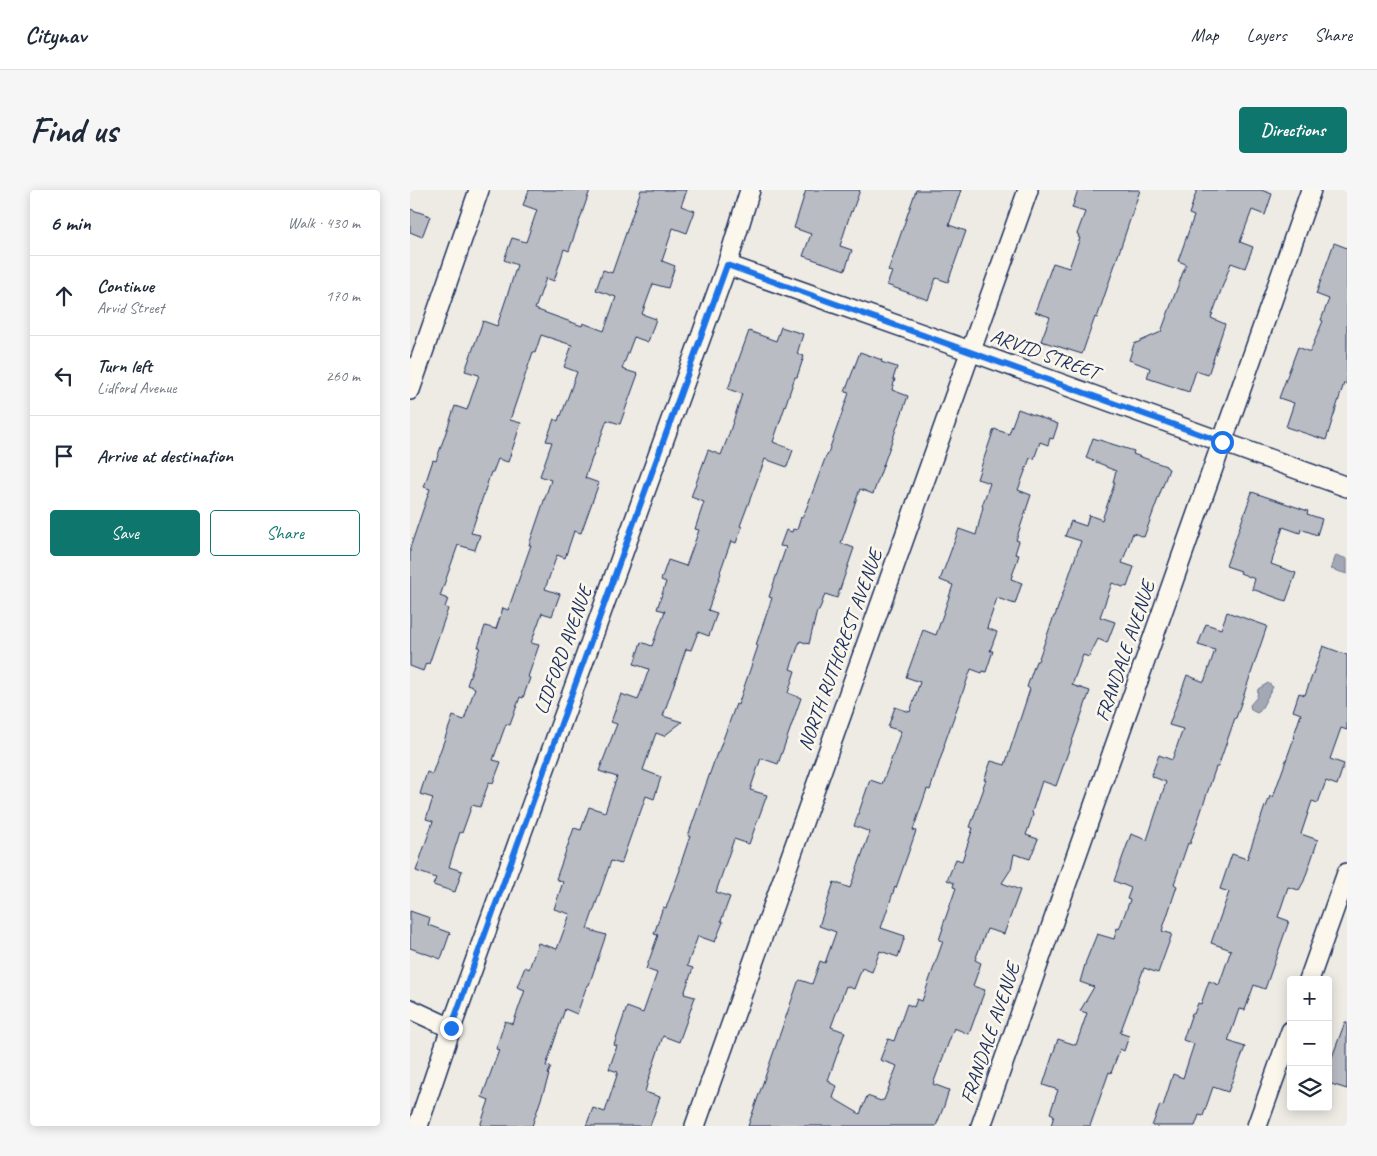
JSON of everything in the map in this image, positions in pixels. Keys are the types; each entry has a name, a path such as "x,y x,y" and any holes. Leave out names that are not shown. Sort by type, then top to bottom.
{"street":[{"path":"410,390 479,190"},
{"name":"LIDFORD AVENUE","path":"418,1126 451,1028 727,265 750,190"},
{"name":"NORTH RUTHCREST AVENUE","path":"695,1126 1028,190"},
{"name":"FRANDALE AVENUE","path":"981,1126 1310,190"},
{"name":"ARVID STREET","path":"727,265 1347,487"},
{"path":"1310,976 1347,873"},
{"path":"410,1009 451,1028"},
{"path":"1257,1126 1287,1042"}],"shaded area":[{"path":"1336,555 1347,559 1347,574 1331,569"},
{"path":"1268,683 1273,687 1260,711 1257,713 1251,710 1250,705 1257,697 1258,689"}],"building":[{"path":"529,190 590,190 569,251 564,249 554,281 546,278 535,309 582,326 583,323 604,331 616,297 596,290 603,270 612,273 641,190 687,190 681,206 695,211 687,233 673,228 662,261 675,266 668,288 653,284 642,314 656,319 648,342 634,337 622,369 638,374 620,424 607,420 596,447 585,478 599,483 581,533 574,531 565,558 557,555 545,589 560,594 552,616 542,613 531,643 539,645 523,698 520,697 510,725 506,724 493,760 501,762 493,783 489,782 480,807 472,805 462,833 460,832 449,867 462,871 455,892 433,885 436,878 416,871 433,821 426,819 433,798 420,794 427,772 432,774 453,716 464,720 475,688 467,685 485,626 496,629 503,608 508,610 531,545 529,545 551,480 540,476 552,442 546,441 554,419 558,421 561,416 577,372 564,367 572,345 541,335 535,353 533,352 510,420 521,423 508,462 498,459 493,472 491,472 471,533 480,535 475,550 458,545 440,596 448,599 445,607 448,609 429,664 426,663 423,671 410,666 410,548 430,489 424,487 433,460 436,461 455,406 467,410 479,375 465,371 483,321 497,326 508,293 517,265 504,260 512,238 526,242 537,210 523,205"},
{"path":"806,190 860,190 840,246 852,250 845,270 803,256 811,234 794,228"},
{"path":"916,190 961,190 949,225 966,231 948,282 936,278 928,300 887,285 892,272 888,271"},
{"path":"1078,190 1140,190 1097,318 1095,317 1082,354 1041,341 1050,317 1035,312 1053,263 1069,268 1080,238 1077,234 1085,212 1072,208"},
{"path":"1197,190 1261,190 1272,194 1265,215 1252,210 1240,242 1253,247 1245,268 1231,263 1211,318 1225,324 1208,375 1196,371 1189,392 1147,378 1150,368 1129,360 1134,344 1161,332 1186,264 1178,261 1194,216 1189,214"},
{"path":"410,209 430,216 422,237 410,232"},
{"path":"1334,243 1347,248 1347,384 1344,383 1326,440 1286,427 1294,403 1279,398 1298,347 1310,352 1323,321 1321,320 1329,299 1316,294"},
{"path":"781,327 803,334 797,354 804,356 773,442 793,450 787,467 765,459 740,526 742,527 736,543 731,541 720,572 708,610 717,613 709,636 698,632 691,650 686,649 663,716 682,722 664,736 656,733 643,770 661,777 654,799 646,796 621,864 611,861 587,929 606,935 577,1014 565,1009 546,1066 551,1067 532,1126 480,1126 489,1100 482,1097 499,1050 496,1049 505,1021 513,1024 525,990 517,987 525,967 529,969 538,943 557,949 570,914 554,909 563,882 556,879 574,828 581,830 589,807 605,812 617,777 599,771 617,724 611,722 621,694 638,700 649,669 634,664 641,642 652,646 665,611 657,609 666,582 661,580 668,560 686,566 699,530 695,529 704,502 691,497 708,450 721,455 728,437 742,394 728,389 749,331 776,341"},
{"path":"860,352 897,367 892,390 908,396 873,494 860,489 841,543 854,548 837,598 825,594 819,611 817,611 809,644 800,641 790,669 795,671 788,693 801,698 778,764 761,758 750,790 767,795 749,844 734,839 716,892 730,897 721,921 723,922 715,942 698,936 687,966 693,968 684,994 695,997 679,1042 663,1036 645,1092 660,1097 650,1126 586,1126 593,1108 605,1112 618,1072 609,1069 617,1046 614,1045 627,1007 643,1013 657,973 646,969 658,935 654,934 663,907 666,908 680,870 690,836 688,836 717,753 736,704 738,705 758,646 756,645 772,598 769,597 786,547 780,546 786,530 792,532 793,529 797,530 801,517 807,507 849,393 845,392"},
{"path":"1018,409 1058,424 1053,439 1050,438 1048,445 1040,442 1034,459 1030,458 1018,490 1031,495 1016,540 1019,541 1015,554 1019,555 1011,579 1022,583 1015,604 997,598 987,628 997,632 990,651 993,651 986,672 983,671 982,673 971,669 930,790 927,789 913,830 916,831 881,928 905,936 898,957 880,951 872,972 862,968 854,989 846,986 831,1027 845,1032 828,1080 837,1086 833,1098 860,1114 867,1096 881,1101 884,1100 897,1066 880,1060 888,1039 894,1041 907,1004 914,1007 917,999 922,1001 943,941 939,940 956,888 953,887 954,883 947,880 956,859 962,861 973,828 970,827 984,788 986,780 984,780 991,761 1005,765 1030,689 1027,687 1055,616 1081,541 1065,536 1071,521 1086,526 1089,515 1102,520 1115,482 1113,482 1116,471 1086,458 1093,438 1134,451 1133,454 1166,466 1169,469 1144,537 1133,533 1122,563 1134,567 1127,587 1112,583 1100,617 1115,622 1107,643 1098,639 1089,657 1083,655 1072,685 1090,691 1056,786 1042,781 1026,835 1038,839 1030,859 1014,854 1011,869 1002,883 1020,890 1004,934 987,929 975,960 981,963 973,986 985,990 969,1034 954,1028 933,1084 949,1090 944,1106 936,1126 748,1126 798,982 800,980 812,984 820,961 825,963 836,932 819,926 834,882 850,888 870,832 854,826 870,780 882,784 901,731 888,727 895,707 910,712 920,682 906,677 923,630 936,635 953,585 940,580 959,529 976,535 982,506 990,483 977,479 994,429 1009,434"},
{"path":"1252,492 1308,511 1307,514 1322,519 1317,535 1301,529 1300,533 1283,527 1271,564 1296,573 1286,601 1252,589 1255,579 1240,573 1241,571 1226,566"},
{"path":"1227,612 1267,626 1236,718 1218,767 1216,767 1190,844 1188,843 1174,884 1177,886 1162,931 1172,934 1158,973 1144,968 1120,1033 1129,1036 1124,1051 1120,1049 1111,1073 1109,1072 1090,1126 1051,1126 1054,1115 1050,1113 1058,1090 1043,1085 1058,1039 1076,1045 1087,1013 1080,1011 1094,987 1080,982 1086,961 1097,934 1114,939 1117,928 1119,929 1130,900 1127,899 1131,888 1114,881 1131,834 1147,840 1166,782 1151,776 1159,755 1172,760 1183,729 1169,725 1187,675 1204,682 1215,650 1198,645 1206,624 1221,629"},
{"path":"1323,646 1347,655 1347,730 1341,728 1330,759 1344,764 1337,785 1326,781 1318,803 1312,801 1301,834 1318,840 1299,890 1288,887 1278,917 1289,921 1265,989 1254,985 1245,1010 1239,1009 1228,1041 1245,1047 1228,1092 1213,1087 1203,1116 1199,1115 1195,1126 1152,1126 1160,1105 1163,1106 1173,1074 1183,1078 1194,1044 1183,1040 1192,1013 1194,1014 1198,1003 1201,1004 1209,981 1219,985 1231,950 1211,943 1229,892 1220,889 1232,854 1247,859 1265,806 1270,796 1273,797 1294,738 1301,714 1293,711 1299,693 1305,695"},
{"path":"410,911 430,918 428,925 450,933 441,959 410,948"},
{"path":"1345,1022 1347,1023 1347,1089 1332,1084 1332,1057"}],"route":[{"path":"451,1028 727,265 1222,442"}]}
